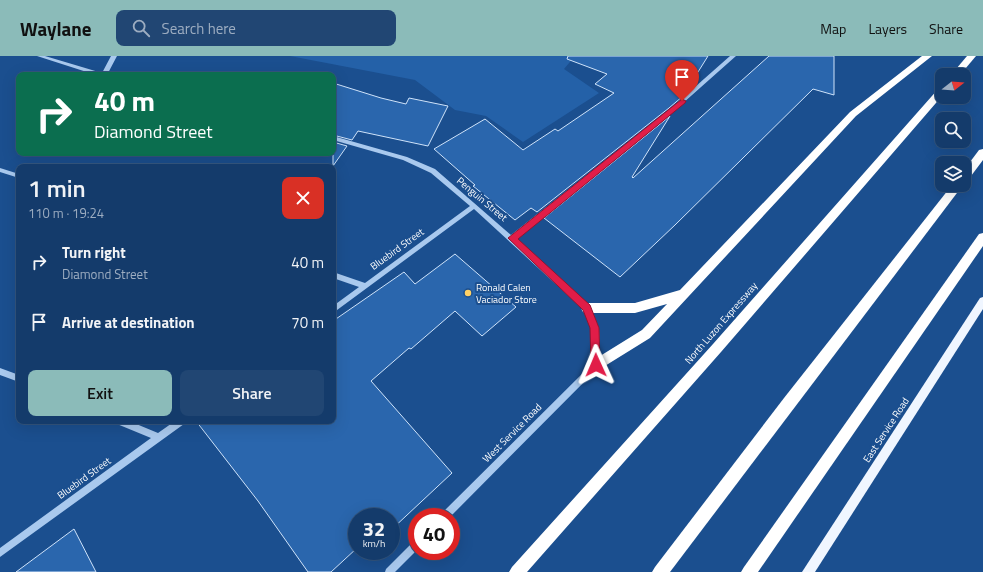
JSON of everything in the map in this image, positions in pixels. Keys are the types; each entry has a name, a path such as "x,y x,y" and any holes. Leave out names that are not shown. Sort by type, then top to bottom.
{"highway":[{"path":"596,365 646,334 853,114 928,56"},
{"path":"961,68 972,56"},
{"name":"North Luzon Expressway","path":"517,572 717,348 935,98"},
{"path":"971,168 983,153"},
{"path":"660,572 789,402 953,192"},
{"path":"749,572 983,237"},
{"path":"587,308 635,308 685,293"}],"main road":[{"name":"East Service Road","path":"808,572 983,301"}],"street":[{"path":"40,56 93,72"},
{"path":"105,72 114,56"},
{"path":"512,238 672,110 733,56"},
{"name":"Penguin Street","path":"336,139 404,158 433,171 512,238 587,308 595,328 596,365"},
{"path":"0,170 16,175"},
{"name":"Bluebird Street","path":"336,308 474,206"},
{"path":"336,276 366,286"},
{"name":"West Service Road","path":"453,508 596,365"},
{"path":"0,371 16,378"},
{"path":"127,424 159,437"},
{"name":"Bluebird Street","path":"0,553 177,424"},
{"path":"389,572 408,553"}],"shaded area":[{"path":"290,56 575,56 564,69 599,93 523,142 486,116 455,110 415,80"}],"building":[{"path":"568,56 708,56 683,96 669,108 537,212 531,208 515,220 473,186 475,185 434,149 485,119 523,150 555,129 558,131 614,93 595,84 607,74 567,59"},
{"path":"769,56 834,56 834,95 813,89 620,277 544,218 670,116 632,177 633,178"},
{"path":"336,84 406,104 409,98 448,106 428,146 358,131 352,140 336,136"},
{"path":"336,143 347,146 334,164 333,164 333,156 336,156"},
{"path":"455,254 516,307 482,336 455,311 371,381 452,473 415,508 408,508 408,514 400,522 400,508 348,508 348,556 331,572 308,572 258,501 198,424 336,424 336,319 404,272 415,284"},
{"path":"74,529 96,572 16,572"}],"place":[{"name":"Ronald Calen Vaciador Store","path":"468,293"}],"route":[{"path":"596,365 595,328 587,308 512,238 682,101"}]}
